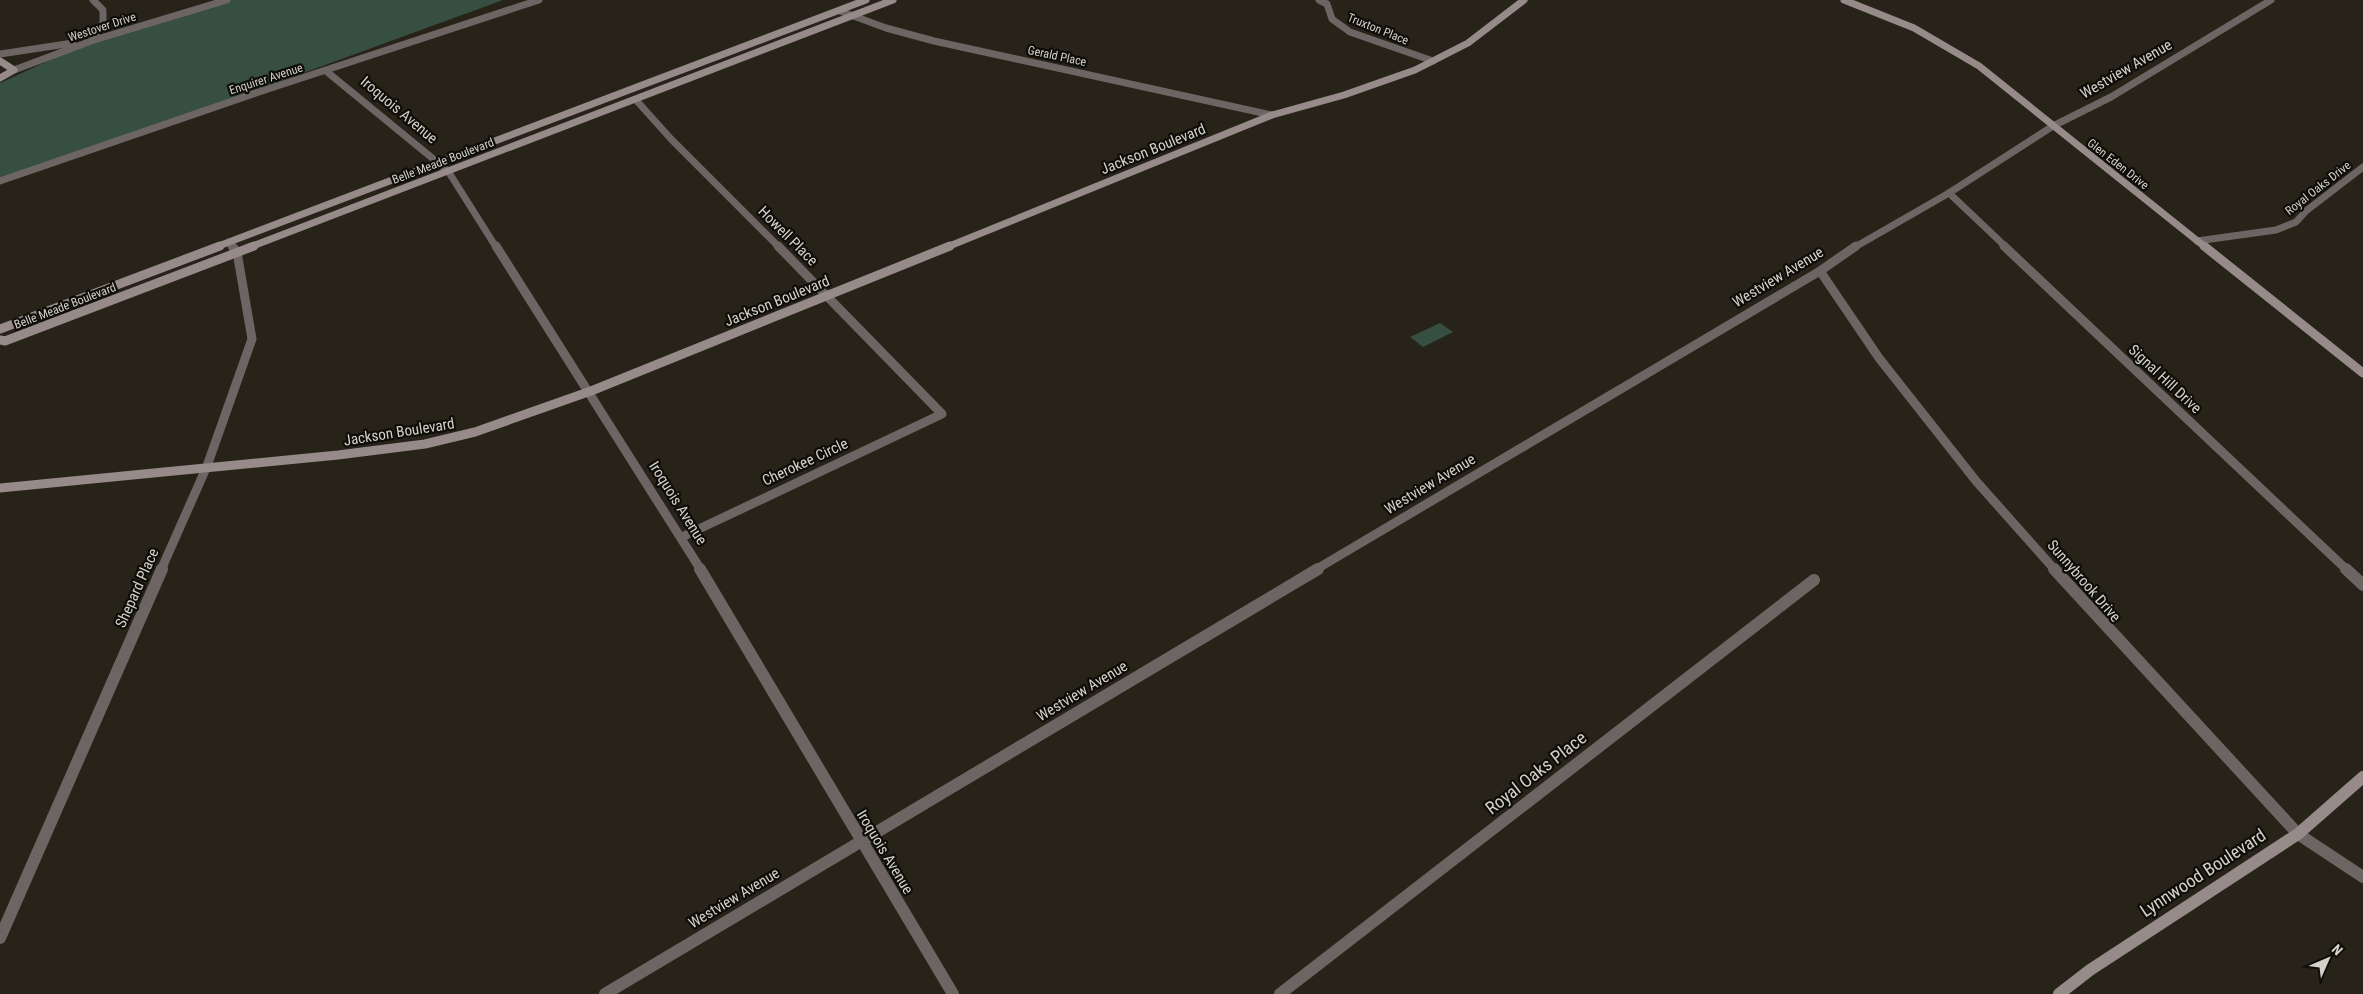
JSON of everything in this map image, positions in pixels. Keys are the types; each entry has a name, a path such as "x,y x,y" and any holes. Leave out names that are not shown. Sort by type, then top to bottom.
{"street":[{"path":"0,54 94,40 103,23 103,10 93,0"},
{"name":"Westover Drive","path":"14,70 94,40 227,0"},
{"name":"Enquirer Avenue","path":"0,181 539,0"},
{"name":"Belle Meade Boulevard","path":"0,329 866,0"},
{"name":"Belle Meade Boulevard","path":"0,340 5,341 893,0"},
{"name":"Truxton Place","path":"1319,0 1330,2 1331,18 1341,28 1386,46 1433,61"},
{"name":"Jackson Boulevard","path":"0,488 207,466 338,455 425,444 475,432 591,391 1272,115 1368,87 1433,61 1460,48 1488,29 1524,0"},
{"name":"Glen Eden Drive","path":"1844,0 1906,22 1951,47 1979,66 2363,372"},
{"name":"Westview Avenue","path":"605,994 860,840 1820,271 1857,245 1949,193 2052,126 2112,97 2271,0"},
{"name":"Gerald Place","path":"840,10 886,30 1143,85 1272,115"},
{"path":"0,61 14,70 0,78"},
{"name":"Iroquois Avenue","path":"326,71 448,171 591,391 682,537 953,994"},
{"path":"624,92 636,100"},
{"name":"Howell Place","path":"636,100 671,139 828,295 942,414"},
{"name":"Royal Oaks Drive","path":"2197,240 2276,230 2296,222 2363,167"},
{"name":"Signal Hill Drive","path":"1949,193 2363,585"},
{"name":"Shepard Place","path":"0,938 207,466 252,339 237,252 229,242"},
{"name":"Sunnybrook Drive","path":"1820,271 1879,358 1976,481 2105,627 2298,834 2363,876"},
{"name":"Cherokee Circle","path":"682,537 942,414"},
{"name":"Royal Oaks Place","path":"1280,994 1814,580"},
{"name":"Lynnwood Boulevard","path":"2059,994 2090,970 2298,834 2363,777"}],"green space":[{"path":"227,0 503,0 0,184 0,83 94,40"},
{"path":"1440,323 1453,332 1423,347 1410,337"}]}
